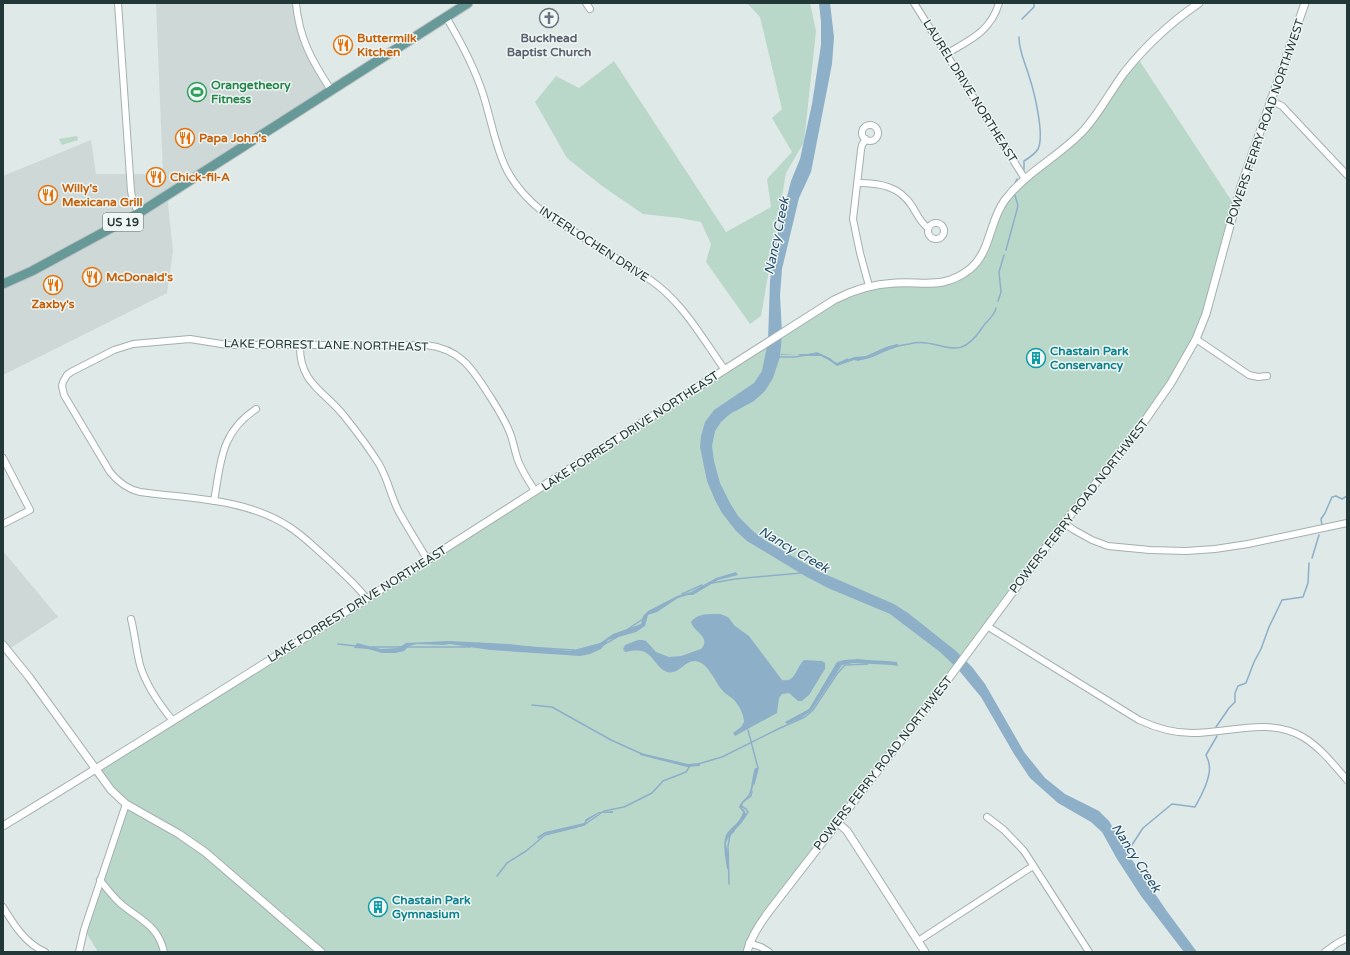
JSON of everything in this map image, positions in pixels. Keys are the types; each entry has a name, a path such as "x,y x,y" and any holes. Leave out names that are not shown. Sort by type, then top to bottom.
{"main road":[{"name":"US 19","path":"3,284 32,271 139,213 468,3"}],"street":[{"path":"118,3 131,191 133,202 139,213"},
{"path":"296,3 299,26 304,42 310,56 331,90"},
{"name":"LAUREL DRIVE NORTHEAST","path":"914,3 1025,179"},
{"path":"946,54 977,36 987,27 995,16 999,3"},
{"name":"LAKE FORREST DRIVE NORTHEAST","path":"3,826 173,721 842,296 869,286 895,283 938,283 952,280 964,273 976,263 983,253 998,212 1003,202 1012,191 1064,149 1084,130 1124,74 1142,52 1166,27 1199,3"},
{"name":"POWERS FERRY ROAD NORTHWEST","path":"747,952 749,943 757,928 770,910 949,678 1064,523 1148,418 1171,383 1196,339 1206,314 1240,189 1305,3"},
{"name":"INTERLOCHEN DRIVE","path":"446,17 462,43 474,68 483,94 500,157 508,174 518,188 530,202 543,212 649,279 666,292 685,312 725,370"},
{"path":"1270,100 1282,106 1347,175"},
{"path":"866,139 861,150 853,219 869,286"},
{"path":"858,182 879,184 896,190 908,200 921,221 928,228"},
{"name":"LAKE FORREST LANE NORTHEAST","path":"366,598 310,543 288,526 271,517 253,509 234,504 140,492 129,489 119,482 110,472 64,395 62,386 64,378 71,372 114,350 133,344 190,339 228,345 426,344 442,348 456,354 474,371 504,420 511,434 520,465 535,491"},
{"path":"1196,339 1249,375 1258,377 1267,376"},
{"path":"300,345 301,357 309,380 316,389 344,416 379,464 399,512 428,559"},
{"path":"214,501 222,456 227,441 239,422 256,409"},
{"path":"3,458 30,510 3,524"},
{"path":"1064,523 1092,540 1108,546 1150,550 1186,551 1215,549 1248,544 1347,523"},
{"path":"131,619 140,666 147,682 161,706 173,721"},
{"path":"987,626 1139,720 1162,729 1184,732 1208,732 1252,726 1267,726 1286,730 1303,737 1314,745 1347,780"},
{"path":"3,645 29,677 111,790 126,804 179,834 204,852 321,952"},
{"path":"79,952 84,930 126,804"},
{"path":"987,817 1015,840 1089,952"},
{"path":"837,822 847,831 925,952"},
{"path":"918,941 1033,866"},
{"path":"100,880 121,904 150,926 160,940 164,952"},
{"path":"3,907 17,930 24,938 32,945 45,952"},
{"path":"1325,952 1347,938"},
{"path":"749,943 761,947 769,952"}],"shaded area":[{"path":"156,3 293,3 296,26 307,56 330,92 167,195 173,251 167,293 3,375 3,176 91,140 96,174 163,174"},
{"path":"3,551 58,617 3,653"}],"green space":[{"path":"747,3 810,3 816,31 804,142 786,173 761,316 750,324 706,262 711,244 701,222 643,214 602,186 567,158 535,102 556,76 579,88 614,61 726,232 771,207 767,179 792,152 772,118 782,109 760,17"},
{"path":"1137,57 1237,209 1199,335 1171,390 1078,501 1026,576 767,913 749,952 98,952 84,929 127,805 92,773 834,303 869,283 955,281 978,265 1001,207 1018,186 1082,134"},
{"path":"77,136 78,140 62,145 59,139"}],"water":[{"path":"819,3 830,3 834,37 832,64 811,172 799,198 782,269 780,295 782,334 780,357 773,378 765,391 754,401 730,414 721,422 715,431 712,446 714,461 720,483 738,516 754,532 766,541 818,571 894,604 908,613 956,651 972,667 985,684 1024,752 1045,778 1065,794 1099,811 1109,821 1128,854 1197,952 1184,952 1141,896 1117,859 1102,832 1091,822 1058,803 1030,778 1014,754 981,697 957,668 940,652 890,614 828,588 747,541 736,531 722,513 707,481 700,447 705,422 714,410 754,383 762,371 768,341 770,281 775,244 791,181 800,159 812,104 821,45"},
{"path":"897,344 899,345 858,361 854,360 837,366 821,356 803,356 797,354 821,354 837,364 854,357 866,356 886,347"},
{"path":"736,572 738,575 718,580 693,595 678,598 657,612 648,615 645,626 636,632 608,640 601,649 590,654 580,656 490,650 450,644 417,644 409,646 404,651 395,653 382,653 368,649 354,648 357,643 381,649 398,648 406,643 449,641 509,644 570,651 600,643 613,634 641,624 643,616 648,611 677,596 691,592 716,578"},
{"path":"720,614 728,617 735,626 749,636 782,680 787,680 793,677 804,660 822,661 825,663 825,669 809,695 802,701 798,701 789,693 782,694 779,698 777,713 735,736 733,733 741,727 744,722 741,710 734,700 722,690 704,665 695,661 688,663 675,672 667,672 663,670 645,652 625,652 623,649 625,645 638,640 643,640 646,641 656,652 669,657 681,656 701,649 704,645 703,638 692,626 691,622 700,616"},
{"path":"858,659 897,662 898,666 854,663 842,665 811,711 801,718 787,724 785,722 809,709 837,662"},
{"path":"641,753 688,764 700,763 700,766 687,767 640,755"},
{"path":"755,768 759,768 751,793 749,797 741,804 746,816 728,839 726,844 729,869 727,869 724,850 726,835 739,821 742,815 743,812 739,807 741,803 749,794"},
{"path":"613,811 613,813 599,813 587,821 584,826 545,834 538,839 537,837 545,832 584,823 586,819 599,812"}],"waterway":[{"path":"1022,19 1034,7 1034,3"},
{"path":"1019,37 1021,52 1031,83 1040,124 1040,142 1038,149 1024,161 1024,170"},
{"path":"1015,183 1017,179"},
{"path":"1006,250 1018,206 1015,195"},
{"path":"998,301 1001,292 999,272 1004,255"},
{"path":"859,359 868,358 892,348 909,344 931,344 948,348 964,346 973,340 992,316 996,308"},
{"path":"778,357 795,357 817,353 830,359"},
{"path":"833,362 837,364 848,359"},
{"path":"1322,525 1321,519 1332,497 1336,496 1342,499 1347,496"},
{"path":"1312,558 1319,535"},
{"path":"1216,727 1235,702 1235,693 1238,686 1246,683 1282,600 1303,597 1308,583 1309,563"},
{"path":"712,583 735,579 801,573"},
{"path":"682,594 702,585"},
{"path":"628,629 643,619"},
{"path":"603,645 617,637"},
{"path":"338,644 356,646"},
{"path":"372,647 400,647"},
{"path":"406,647 470,647"},
{"path":"526,647 574,650"},
{"path":"698,764 722,757 805,717 813,710 837,674 845,665 868,664"},
{"path":"532,705 552,707 611,740 642,754"},
{"path":"748,730 758,768"},
{"name":"Nancy Creek","path":"1126,854 1143,828 1172,804 1195,807 1209,774 1210,769 1206,755 1217,736"},
{"path":"584,825 604,811 624,807 652,793 663,781 686,772 690,766"},
{"path":"754,784 757,772"},
{"path":"744,818 748,812 741,806 743,802 751,796 752,791"},
{"path":"497,876 507,863 526,851 545,835 577,827"},
{"path":"729,884 728,846 730,835 734,831"}],"place":[{"name":"Buckhead Baptist Church","path":"549,18"},
{"name":"Buttermilk Kitchen","path":"343,45"},
{"name":"Orangetheory Fitness","path":"197,92"},
{"name":"Papa John's","path":"185,138"},
{"name":"Chick-fil-A","path":"156,177"},
{"name":"Willy's Mexicana Grill","path":"48,195"},
{"name":"McDonald's","path":"92,277"},
{"name":"Zaxby's","path":"53,285"},
{"name":"Chastain Park Conservancy","path":"1036,358"},
{"name":"Chastain Park Gymnasium","path":"378,907"}]}
